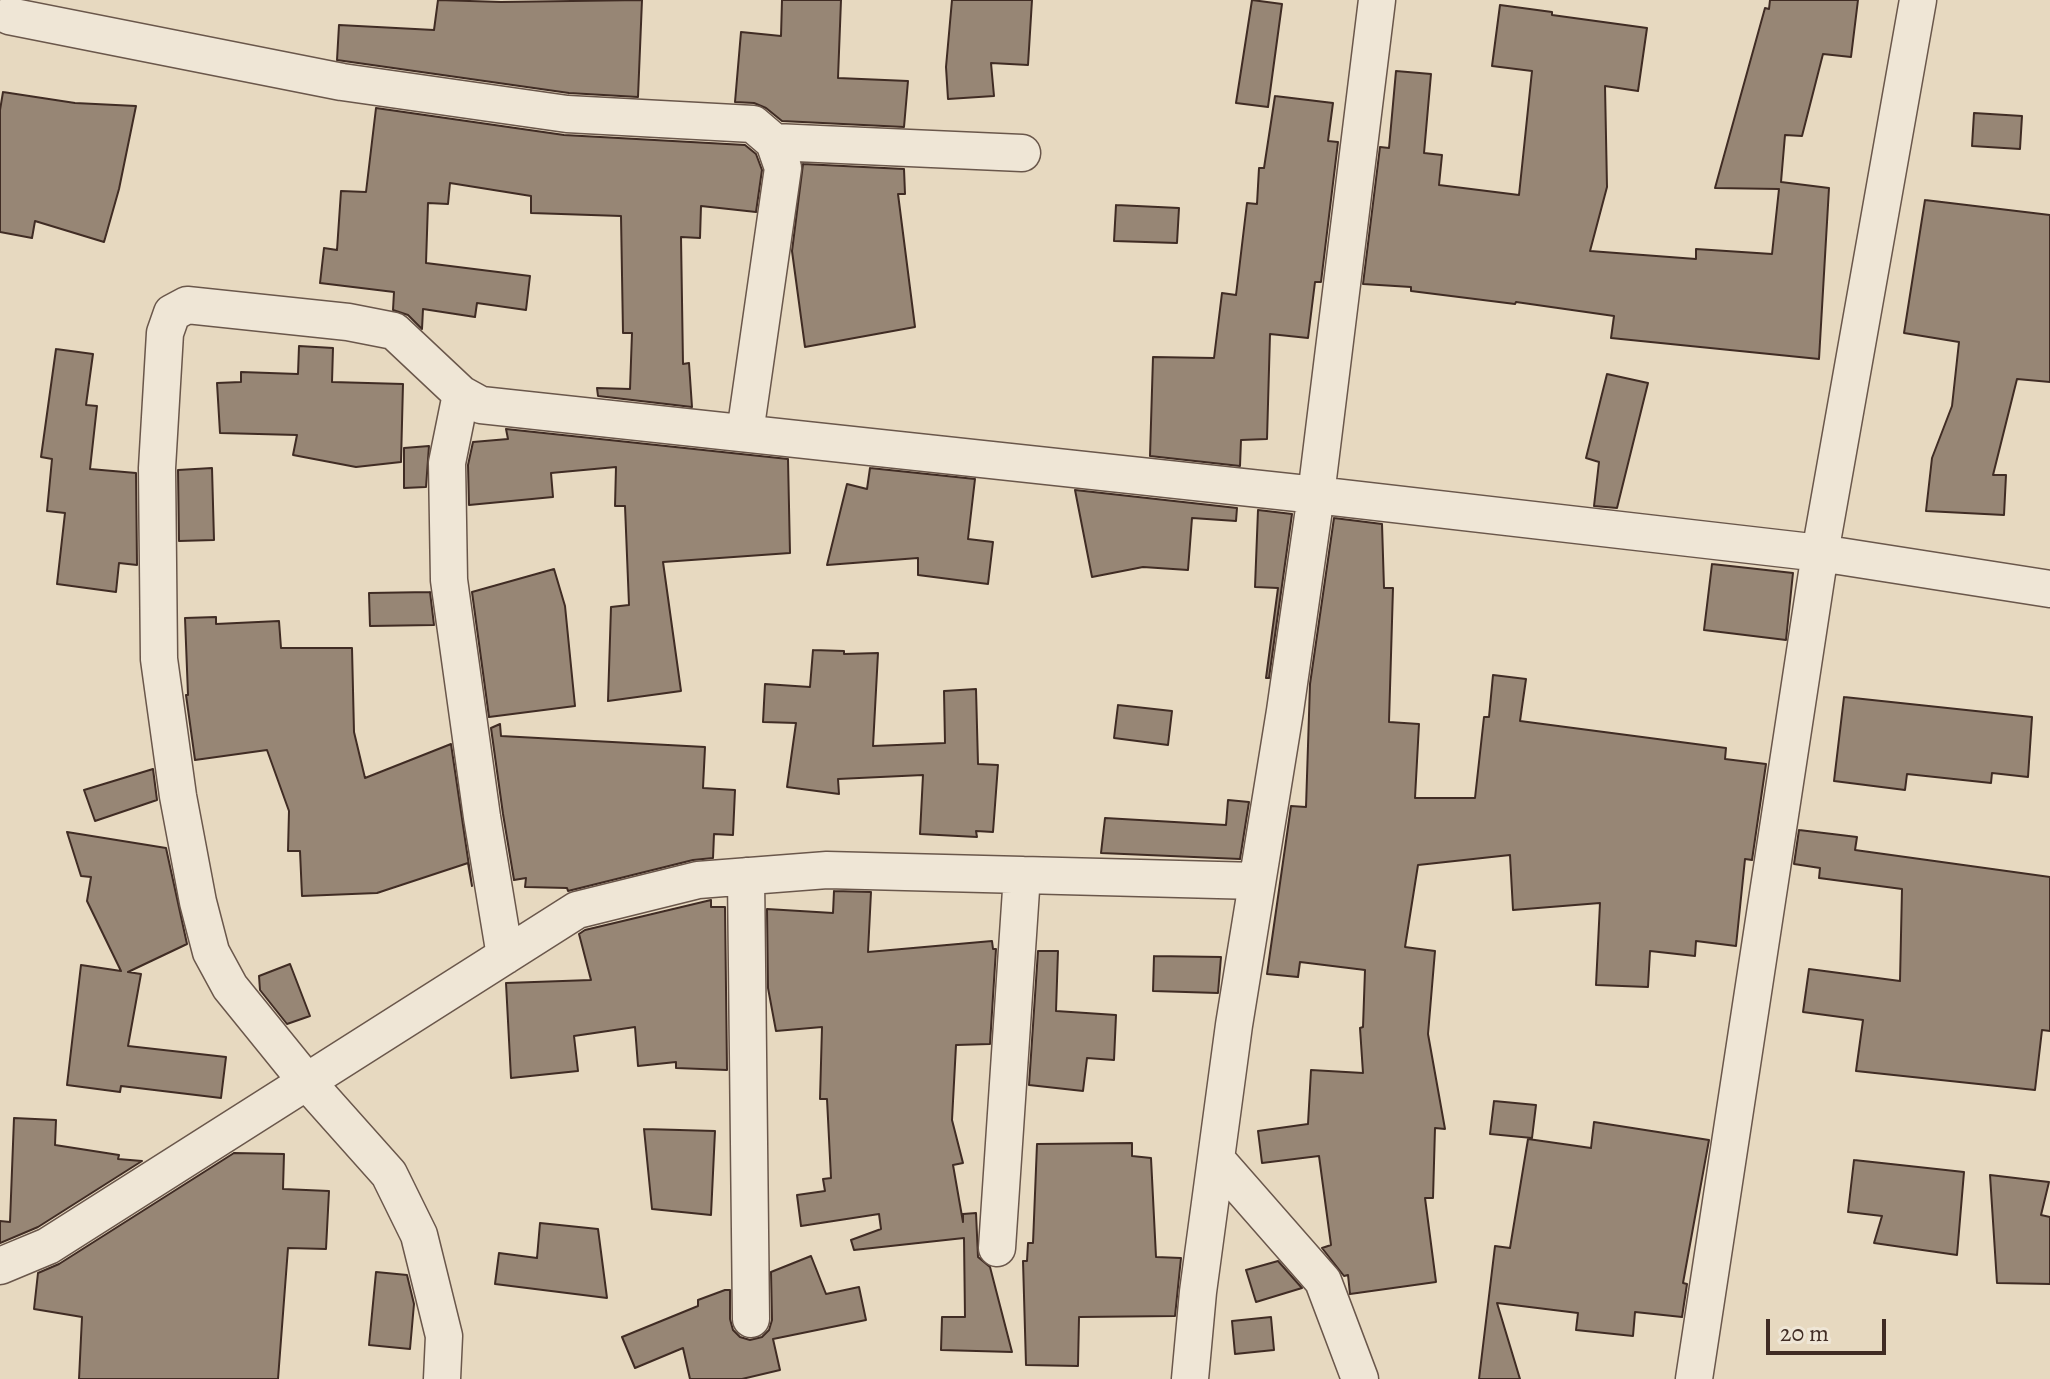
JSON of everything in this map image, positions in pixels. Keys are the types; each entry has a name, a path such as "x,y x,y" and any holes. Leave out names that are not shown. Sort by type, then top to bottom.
{"street":[{"path":"1190,1379 1216,1159 1316,495 1377,0"},
{"path":"1694,1379 1820,553 1918,0"},
{"path":"9,16 387,88 567,114 753,124 774,142 783,168 745,433"},
{"path":"774,142 1022,153"},
{"path":"442,1379 444,1336 419,1235 389,1174 307,1082 230,987 211,952 198,902 178,796 159,659 157,468 165,333 172,313 187,305 348,322 394,331 461,394 481,405 1820,553 2050,589"},
{"path":"461,394 447,463 449,580 505,956"},
{"path":"0,1266 48,1246 577,910 698,880 827,870 1257,881"},
{"path":"997,1248 1022,875"},
{"path":"746,876 751,1319"},
{"path":"1216,1159 1323,1281 1360,1379"}],"building":[{"path":"438,0 642,0 638,97 569,93 337,60 339,25 434,30"},
{"path":"782,0 841,0 838,78 908,81 904,127 782,121 754,103 735,102 741,32 781,36"},
{"path":"952,0 1032,0 1028,65 991,63 994,96 948,99 946,67"},
{"path":"1252,0 1282,4 1268,107 1236,103"},
{"path":"1770,0 1858,0 1851,57 1823,54 1802,136 1785,135 1781,182 1829,188 1819,359 1611,338 1614,316 1411,291 1411,287 1363,284 1380,147 1389,148 1396,71 1431,74 1424,153 1442,155 1439,185 1519,195 1532,71 1492,66 1500,5 1647,28 1638,91 1605,86 1607,187 1590,251 1696,259 1696,249 1772,254 1779,189 1715,188 1765,8 1769,9"},
{"path":"3,92 75,103 136,106 119,189 104,242 35,221 32,238 0,232 0,110"},
{"path":"1275,96 1333,103 1328,141 1338,142 1321,282 1315,282 1308,338 1270,334 1267,439 1241,440 1240,466 1150,456 1153,357 1214,358 1222,293 1236,295 1247,203 1257,204 1259,168 1264,168"},
{"path":"376,108 564,135 745,145 756,154 762,170 756,212 701,206 700,238 681,237 683,364 689,363 692,407 598,396 597,388 630,389 632,333 623,333 621,216 531,213 531,196 450,183 448,204 428,203 426,263 530,276 526,310 477,303 475,317 423,309 422,329 408,315 393,310 394,292 320,283 324,248 337,250 341,191 366,192"},
{"path":"1974,113 2022,116 2020,149 1972,146"},
{"path":"803,164 904,169 905,194 898,194 915,327 805,347 792,251"},
{"path":"1925,200 2050,215 2050,382 2017,379 1993,475 2006,475 2004,515 1926,511 1932,458 1952,406 1959,342 1904,333"},
{"path":"1116,205 1179,208 1177,243 1114,241"},
{"path":"299,346 333,348 332,382 403,384 401,462 356,467 293,455 297,435 220,433 217,383 241,382 241,372 298,374"},
{"path":"56,349 93,354 86,405 97,406 90,469 136,473 137,565 119,563 116,592 57,584 65,513 47,511 52,459 41,457"},
{"path":"1607,374 1648,383 1617,508 1594,506 1599,462 1586,458"},
{"path":"506,429 788,459 790,553 663,562 681,691 608,701 611,607 629,605 625,506 615,506 616,467 551,473 553,497 469,505 468,465 473,442 508,439"},
{"path":"429,446 426,487 404,488 404,448"},
{"path":"212,468 214,540 179,541 178,470"},
{"path":"870,468 975,479 968,539 993,542 988,584 918,575 918,558 827,565 847,484 867,489"},
{"path":"1075,490 1237,508 1236,521 1192,518 1188,570 1143,567 1092,577"},
{"path":"1258,510 1292,514 1269,678 1266,678 1278,588 1255,587"},
{"path":"1334,518 1382,524 1384,588 1393,588 1389,722 1419,724 1415,798 1475,798 1484,717 1489,717 1493,675 1526,679 1520,721 1726,748 1725,759 1766,764 1752,860 1745,859 1736,946 1696,941 1695,956 1650,951 1648,987 1596,985 1600,903 1513,910 1510,855 1418,865 1405,947 1435,951 1428,1034 1445,1129 1435,1128 1433,1198 1425,1198 1436,1282 1350,1294 1348,1275 1344,1276 1322,1248 1331,1245 1319,1156 1262,1163 1258,1131 1308,1124 1311,1070 1363,1073 1360,1028 1363,1027 1365,970 1300,962 1298,977 1267,974 1291,806 1306,807 1310,684"},
{"path":"1712,564 1793,573 1786,640 1704,630"},
{"path":"554,569 565,606 575,706 489,717 472,592"},
{"path":"430,592 434,625 370,626 369,593"},
{"path":"216,617 216,624 279,621 281,648 352,648 354,732 365,778 451,744 472,886 468,863 377,893 302,896 300,851 288,851 289,811 267,750 195,760 186,695 185,618"},
{"path":"813,650 844,651 844,654 878,653 873,746 945,743 944,691 976,689 978,764 998,765 993,832 976,831 977,837 920,834 923,775 838,779 839,794 787,787 796,723 763,722 765,684 810,687"},
{"path":"1844,697 2032,717 2028,777 1992,773 1991,783 1907,774 1905,790 1834,781"},
{"path":"1118,705 1172,711 1168,745 1114,738"},
{"path":"500,724 501,736 705,747 703,788 735,790 733,835 714,834 713,858 693,860 568,891 567,888 525,887 526,878 514,880 503,814 491,728"},
{"path":"153,769 157,800 95,821 84,790"},
{"path":"1228,800 1249,802 1240,859 1101,853 1105,818 1226,825"},
{"path":"1799,830 1857,837 1855,850 2050,877 2050,1031 2042,1030 2035,1090 1856,1071 1863,1020 1803,1012 1809,969 1900,981 1902,889 1819,878 1820,868 1794,864"},
{"path":"67,832 166,848 187,944 128,972 141,974 128,1046 226,1057 221,1098 121,1086 120,1092 67,1085 81,965 121,971 87,901 91,877 81,876"},
{"path":"834,891 871,892 868,952 992,941 993,949 996,949 990,1044 956,1045 952,1120 963,1163 953,1165 963,1222 963,1214 976,1213 978,1257 990,1267 1012,1352 941,1350 942,1317 965,1317 964,1238 854,1250 851,1240 881,1229 879,1214 801,1226 797,1195 825,1191 823,1179 831,1178 827,1099 820,1099 822,1027 776,1031 768,988 767,909 833,913"},
{"path":"711,900 711,907 725,907 727,1070 676,1068 676,1062 638,1066 635,1027 574,1036 578,1071 511,1078 506,983 591,980 579,934 585,930"},
{"path":"1038,951 1058,951 1056,1011 1116,1015 1114,1060 1087,1058 1083,1091 1029,1085"},
{"path":"1154,956 1221,957 1218,993 1153,991"},
{"path":"290,964 310,1016 287,1024 260,990 259,976"},
{"path":"1494,1101 1536,1105 1532,1138 1490,1134"},
{"path":"14,1118 56,1120 55,1145 142,1161 38,1227 0,1243 0,1221 10,1222"},
{"path":"1594,1122 1709,1140 1683,1283 1687,1284 1682,1317 1635,1312 1633,1336 1576,1330 1578,1313 1497,1303 1520,1379 1479,1379 1495,1246 1510,1248 1528,1139 1591,1148"},
{"path":"644,1129 715,1131 711,1215 652,1209"},
{"path":"1132,1143 1132,1156 1151,1158 1156,1257 1181,1258 1175,1316 1079,1317 1078,1366 1026,1365 1023,1261 1027,1261 1028,1243 1033,1243 1037,1144"},
{"path":"234,1153 284,1154 283,1189 329,1191 326,1249 288,1248 278,1379 79,1379 82,1317 34,1309 38,1273 59,1264"},
{"path":"1854,1160 1964,1172 1957,1255 1874,1243 1882,1216 1848,1212"},
{"path":"1990,1175 2049,1182 2041,1215 2050,1217 2050,1284 1997,1283"},
{"path":"540,1223 598,1229 607,1298 495,1284 499,1253 537,1258"},
{"path":"811,1256 826,1294 859,1287 866,1320 773,1339 780,1370 742,1379 690,1379 683,1348 635,1368 622,1337 698,1306 698,1300 725,1290 730,1290 733,1330 740,1337 750,1340 762,1337 769,1330 772,1320 771,1272"},
{"path":"1278,1261 1302,1288 1256,1302 1246,1270"},
{"path":"376,1272 407,1275 414,1304 410,1349 369,1345"},
{"path":"1271,1317 1274,1350 1235,1354 1232,1321"}]}
